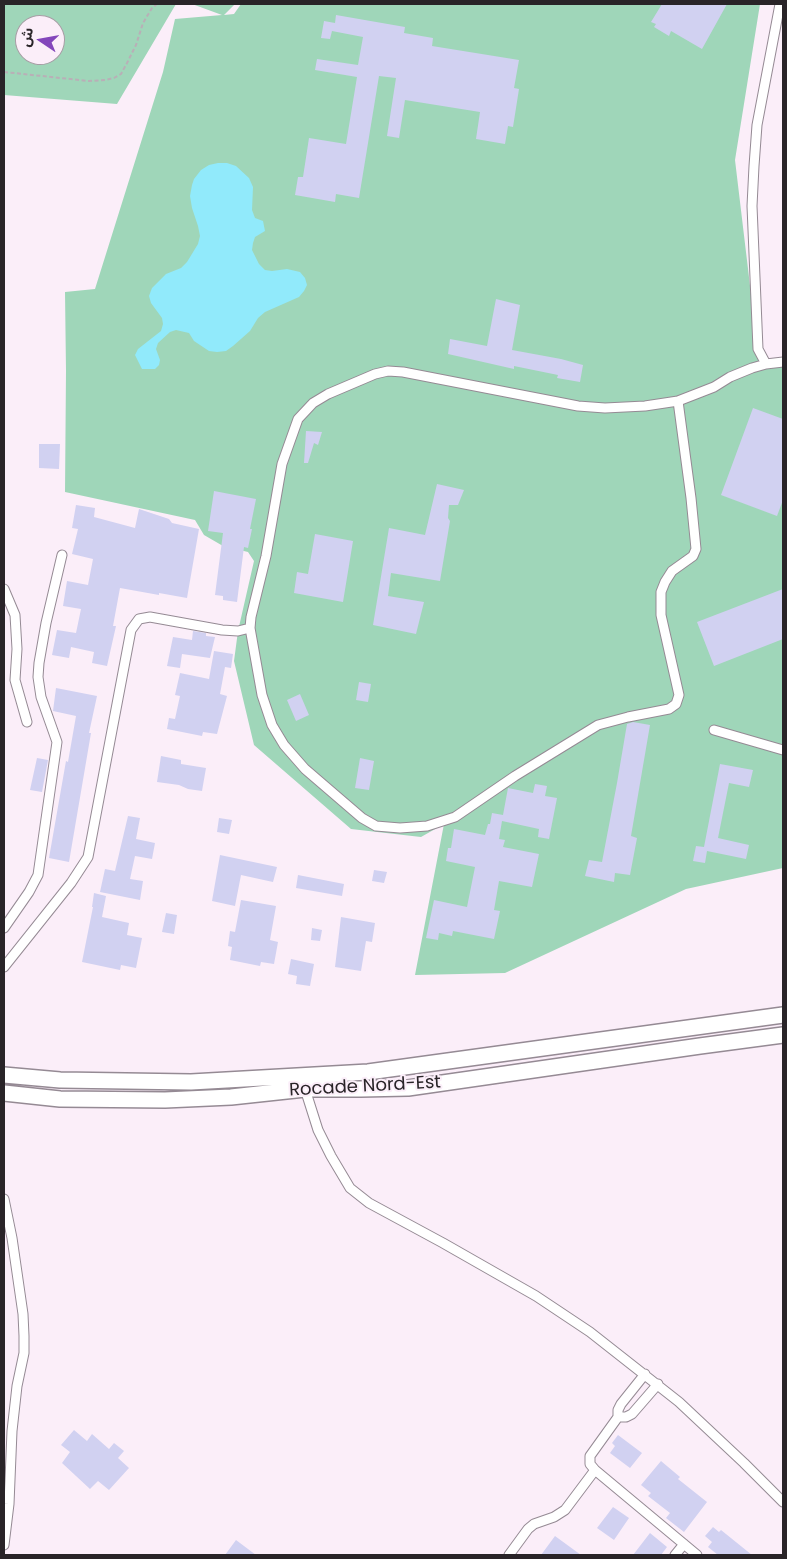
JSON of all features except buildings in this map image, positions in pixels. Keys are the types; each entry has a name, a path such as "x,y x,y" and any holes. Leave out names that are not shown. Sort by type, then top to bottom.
{"highway":[{"name":"Rocade Nord-Est","path":"4,1075 60,1080 191,1082 368,1072 783,1015"},
{"name":"Rocade Nord-Est","path":"4,1093 60,1099 165,1100 231,1097 305,1089 361,1090 408,1088 783,1035"}],"street":[{"path":"766,364 758,349 752,206 757,125 780,4"},
{"path":"678,401 696,549 693,556 672,571 661,592 661,615 679,695 676,704 669,709 598,725 515,776 455,816 427,826 400,828 376,826 354,812 305,769 284,746 272,725 262,695 250,628 266,556 282,464 298,420 313,403 328,394 375,374 388,371 578,406 605,408 645,406 678,401 714,387 730,377 766,364 783,362"},
{"path":"4,928 29,892 38,875 57,742 41,697 38,677 39,663 62,555"},
{"path":"4,589 14,616 18,649 16,680 27,722"},
{"path":"4,967 71,883 88,857 131,630 138,618 150,617 222,630 238,631 250,628"},
{"path":"714,730 783,750"},
{"path":"305,1089 318,1130 350,1188 386,1213 536,1296 590,1332 679,1402 783,1502"},
{"path":"4,1203 12,1238 23,1314 24,1336 24,1353 17,1386 12,1431 9,1504 4,1545"},
{"path":"645,1374 621,1404 618,1410 618,1417 590,1456 590,1464 697,1555"},
{"path":"618,1417 626,1417 635,1411 658,1384"},
{"path":"508,1555 534,1524 554,1517 565,1510 595,1470"},
{"path":"675,1555 684,1544"}],"path":[{"path":"4,72 89,80 114,78 121,74 136,45 144,23 152,8 157,4"}],"green space":[{"path":"4,4 176,4 117,104 4,95"},
{"path":"192,4 235,4 224,15 234,14 241,4 760,4 735,160 759,361 783,358 783,868 686,889 505,973 415,975 444,824 421,837 351,829 254,745 234,661 238,631 254,561 248,552 223,546 204,535 195,520 65,492 65,292 95,289 163,72 175,19 222,15"}],"water":[{"path":"218,163 236,166 249,178 253,187 252,210 255,218 263,221 265,231 255,237 253,243 252,250 259,264 265,270 287,269 300,272 305,278 307,285 299,297 265,312 258,318 250,331 226,351 209,351 194,341 189,333 176,330 170,332 158,343 156,349 160,360 159,365 155,369 142,369 135,355 138,349 161,331 163,324 162,318 151,303 149,296 152,288 166,274 181,268 187,262 198,244 200,236 190,196 192,185 201,170 209,165"}]}
